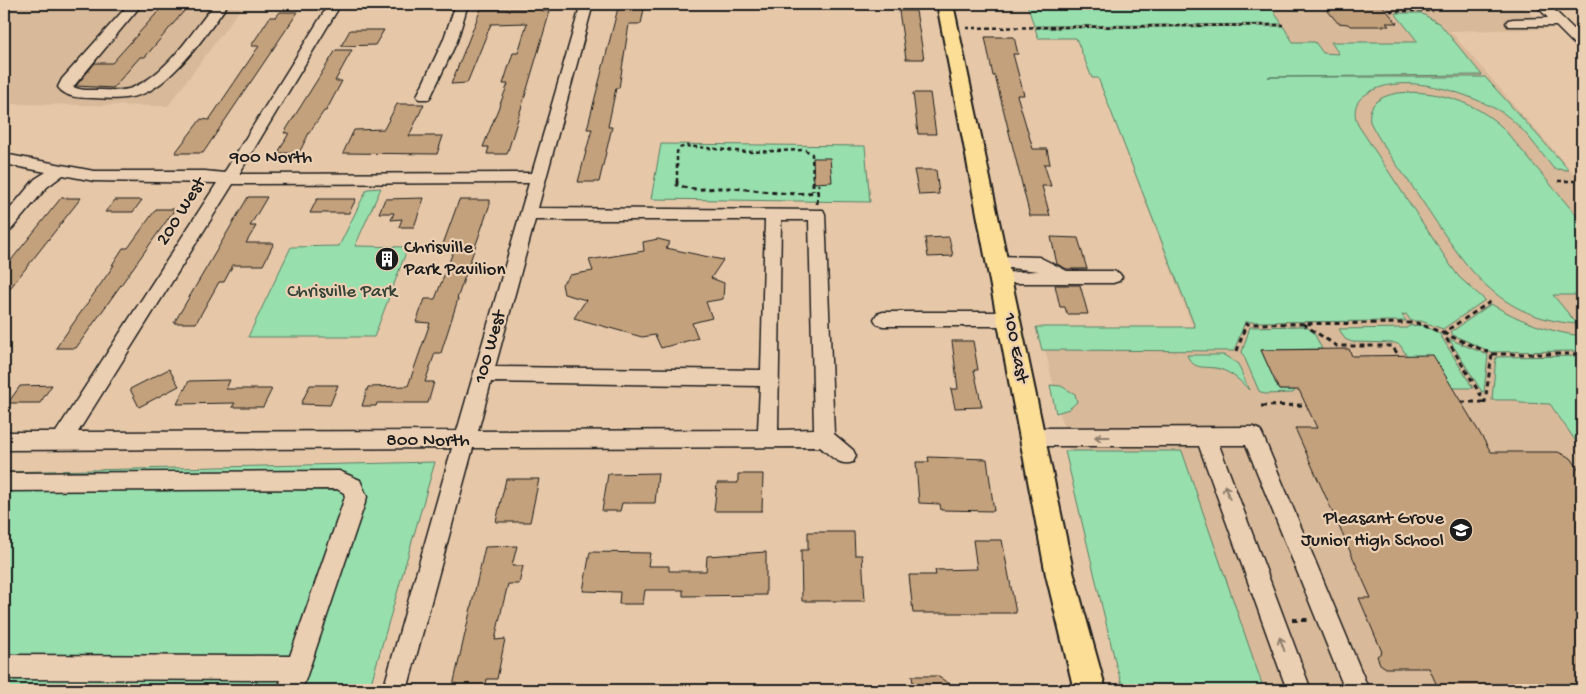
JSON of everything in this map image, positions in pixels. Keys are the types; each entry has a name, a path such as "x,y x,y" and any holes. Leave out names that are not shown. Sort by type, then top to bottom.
{"main road":[{"name":"100 East","path":"945,4 1060,575 1090,690"}],"street":[{"path":"136,4 67,82 65,87 68,90 76,93 121,94 139,90 157,80 222,4"},
{"name":"200 West","path":"61,441 228,179 335,4"},
{"path":"424,96 450,41 462,4"},
{"name":"100 West","path":"395,690 587,4"},
{"path":"1541,4 1581,41"},
{"path":"1512,22 1560,22"},
{"name":"900 North","path":"4,159 58,171 94,176 205,176 228,179 539,178"},
{"path":"4,227 41,183 58,171"},
{"path":"529,214 817,214 824,438 846,456"},
{"path":"768,438 773,214"},
{"path":"999,269 1063,276 1113,277"},
{"path":"883,319 1009,319"},
{"path":"483,374 770,378"},
{"path":"1032,437 1253,436 1357,690"},
{"path":"1206,437 1298,690"},
{"name":"800 North","path":"4,441 464,441 824,438"},
{"path":"4,482 339,480 353,487 356,497 290,690"},
{"path":"4,667 298,668"}],"path":[{"path":"1390,11 1433,11"},
{"path":"964,28 1283,25"},
{"path":"813,191 812,154 807,151 796,149 746,153 687,146 679,148 677,152 677,185 688,190 699,191 728,188 804,194 818,191"},
{"path":"1558,181 1582,181"},
{"path":"817,214 819,184"},
{"path":"1443,333 1493,300"},
{"path":"1302,323 1337,346 1392,346 1399,356"},
{"path":"1237,351 1246,324 1417,323 1492,354 1582,354"},
{"path":"1443,333 1485,402"},
{"path":"1485,402 1492,354"},
{"path":"1461,402 1485,402"},
{"path":"1261,406 1306,405"}],"shaded area":[{"path":"4,4 244,4 168,106 4,104"},
{"path":"1028,4 1521,4 1546,29 1450,31 1582,183 1582,690 1125,690 1040,328 1193,328 1099,80 1106,33 1038,33"}],"green space":[{"path":"1027,4 1269,4 1282,24 1034,26"},
{"path":"1395,13 1421,13 1440,24 1482,75 1268,77 1485,77 1569,170 1554,169 1524,132 1503,113 1472,98 1435,87 1397,84 1380,87 1361,98 1356,108 1355,117 1358,125 1451,266 1459,277 1485,300 1443,329 1421,321 1411,321 1406,314 1402,315 1406,321 1245,322 1234,351 1042,350 1036,327 1195,327 1098,78 1092,78 1076,38 1038,38 1035,28 1283,26 1293,42 1315,42 1323,53 1339,54 1331,42 1418,42"},
{"path":"1412,92 1440,95 1468,104 1492,119 1503,128 1582,222 1582,295 1553,295 1577,324 1547,319 1522,310 1500,297 1481,281 1465,262 1387,150 1370,122 1373,105 1381,98 1398,93"},
{"path":"661,144 865,146 870,202 651,199"},
{"name":"Chrisville Park","path":"381,188 355,246 408,247 374,337 248,337 291,247 339,246 367,189"},
{"path":"1491,304 1535,325 1558,332 1582,336 1582,351 1491,352 1453,335 1451,332"},
{"path":"1422,325 1439,333 1473,388 1453,388 1407,356 1400,345 1395,343 1352,342 1345,339 1339,329 1407,328 1409,326"},
{"path":"1304,326 1313,331 1322,349 1261,350 1279,390 1295,390 1293,393 1265,394 1259,391 1242,352 1250,327"},
{"path":"1449,339 1488,355 1484,392 1482,392"},
{"path":"1187,355 1224,355 1238,364 1249,390 1239,380 1220,369 1193,364"},
{"path":"1582,356 1582,450 1550,404 1520,403 1517,400 1492,400 1496,357"},
{"path":"1050,385 1061,386 1075,394 1077,402 1069,409 1056,413"},
{"path":"1065,451 1182,451 1264,690 1124,690 1116,665"},
{"path":"435,462 369,690 4,690 4,472"}],"building":[{"path":"165,4 190,4 145,57 140,57 113,88 76,86 95,63 112,63"},
{"path":"532,4 546,4 543,11 550,11 525,96 507,154 487,154 489,147 483,147 508,84 503,84 513,53 518,53 527,23 491,24 467,83 451,84 481,9 530,9"},
{"path":"619,4 645,4 641,24 629,24 619,88 616,88 608,127 612,127 599,182 578,182 592,129 587,129"},
{"path":"1322,4 1381,4 1397,23 1386,23 1389,26 1350,26 1338,23"},
{"path":"899,11 916,11 924,59 906,59"},
{"path":"280,12 298,12 203,153 175,153 201,119 209,120 259,46 251,46 270,17 276,17"},
{"path":"350,30 384,30 375,45 341,46"},
{"path":"985,37 1014,37 1018,54 1013,54 1024,95 1017,95 1033,149 1047,149 1050,164 1044,164 1051,186 1042,186 1050,216 1030,216 995,76 993,76"},
{"path":"336,50 352,50 335,81 342,81 326,111 324,111 309,133 299,153 278,153 289,133 284,133"},
{"path":"913,93 930,93 936,134 918,134"},
{"path":"397,104 424,104 409,136 443,136 437,154 343,153 354,130 384,129"},
{"path":"813,158 830,158 832,182 814,183"},
{"path":"914,170 936,170 939,194 919,195"},
{"path":"248,197 267,197 250,226 256,226 246,243 274,243 263,265 233,265 224,282 219,282 196,323 174,323"},
{"path":"61,198 81,198 4,296 4,269"},
{"path":"424,198 414,227 399,227 402,219 391,220 394,213 379,213 385,199"},
{"path":"317,199 356,199 349,213 310,213"},
{"path":"115,200 142,200 133,212 105,212"},
{"path":"459,200 490,200 490,204 457,299 441,353 435,353 425,382 434,382 428,403 377,403 376,406 362,406 368,387 408,386 430,323 416,322 425,299 435,299 453,252 453,247 442,247"},
{"path":"156,209 175,209 76,348 56,348 114,265 112,265 123,248 128,248"},
{"path":"949,237 953,256 928,257 925,238"},
{"path":"1051,237 1078,238 1087,269 1067,269 1057,264"},
{"path":"658,239 670,242 666,248 723,260 711,278 724,283 723,299 706,302 712,318 692,323 698,338 661,348 655,335 642,337 574,318 586,300 564,294 562,284 570,275 593,271 589,260 644,251 643,242"},
{"path":"1055,285 1080,285 1088,314 1067,314 1065,307 1060,307"},
{"path":"952,341 973,341 978,370 974,370 982,407 955,408 951,389 958,389"},
{"name":"Pleasant Grove Junior High School","path":"1349,349 1352,356 1433,355 1491,452 1558,452 1571,458 1582,474 1582,690 1563,690 1562,687 1439,690 1429,668 1386,668 1380,664 1377,656 1382,652 1359,598 1371,598 1295,428 1317,428 1299,390 1279,390 1261,350"},
{"path":"169,369 179,386 139,407 130,389"},
{"path":"230,380 226,389 272,389 263,407 232,407 235,403 177,404 189,381"},
{"path":"52,385 40,403 8,403 20,386"},
{"path":"310,385 338,385 330,405 301,404"},
{"path":"928,457 987,459 994,511 941,510 940,504 919,503 916,462 929,462"},
{"path":"658,473 655,503 622,503 620,511 602,511 608,474"},
{"path":"738,474 763,474 762,511 714,511 717,483 738,483"},
{"path":"506,479 539,479 530,522 496,522"},
{"path":"808,532 854,532 855,555 862,555 865,601 802,601 801,550 808,550"},
{"path":"973,540 1002,540 1016,613 913,613 909,575 936,575 935,570 977,569"},
{"path":"517,546 512,566 523,566 519,584 508,584 502,608 495,640 505,639 497,679 487,679 485,689 452,690 485,547"},
{"path":"590,552 650,553 648,566 669,566 669,571 706,571 707,556 766,552 766,595 683,596 683,590 645,590 643,604 619,604 620,592 583,591"},
{"path":"912,676 937,676 960,690 914,690"}],"place":[{"name":"Chrisville Park Pavilion","path":"387,259"},
{"name":"Pleasant Grove Junior High School","path":"1461,530"}]}
